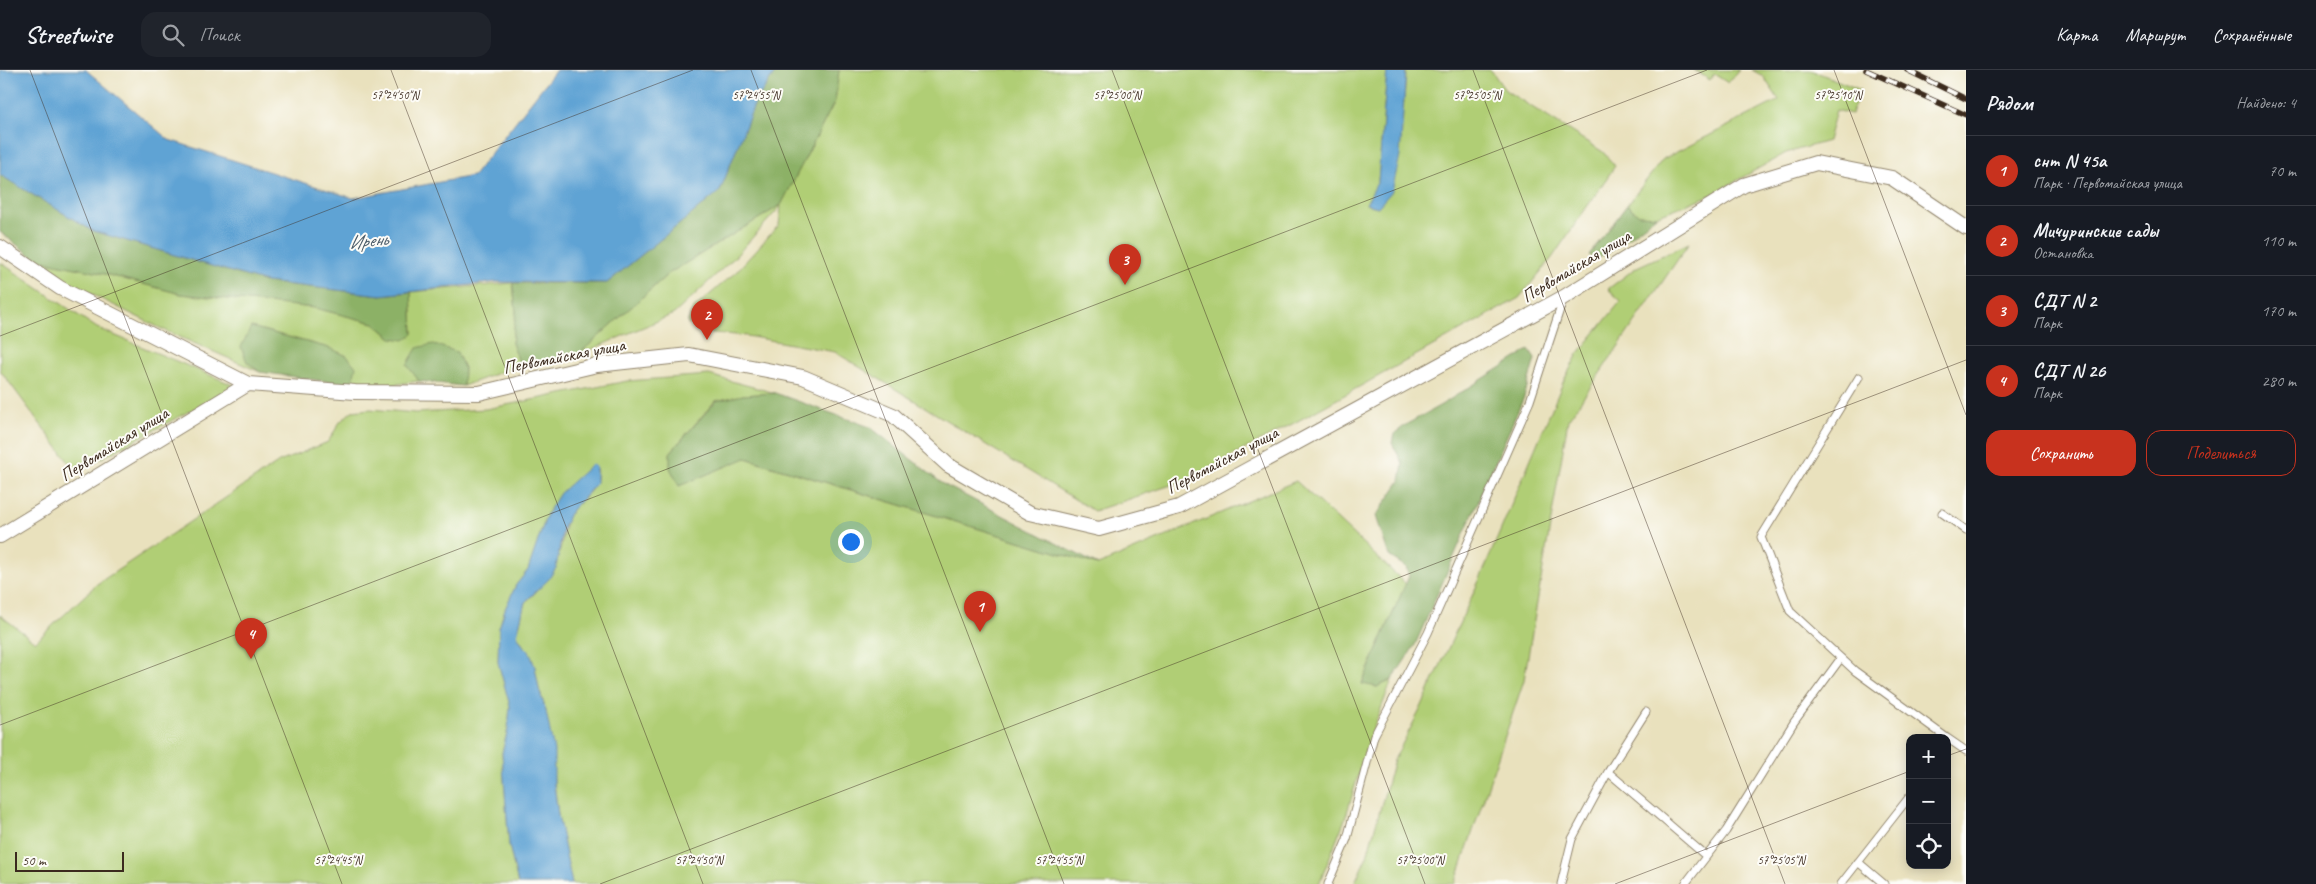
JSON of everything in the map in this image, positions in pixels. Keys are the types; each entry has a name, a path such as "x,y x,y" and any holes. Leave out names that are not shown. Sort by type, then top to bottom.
{"street":[{"name":"Первомайская улица","path":"0,247 60,288 248,384 354,392 479,393 597,365 689,355 803,377 894,415 948,465 1030,514 1099,529 1178,507 1564,297 1744,184 1816,163 1892,178 1966,228"},
{"name":"Первомайская улица","path":"0,536 248,384"}],"lane":[{"path":"1328,884 1347,839 1374,736 1428,633 1530,401 1564,297"},
{"path":"1859,377 1761,537 1790,611 1855,671 1942,734"},
{"path":"1942,513 1966,530"},
{"path":"1685,884 1726,831 1794,722 1841,658"},
{"path":"1561,884 1572,839 1608,772 1646,712"},
{"path":"1951,741 1966,752"},
{"path":"1608,772 1706,856"},
{"path":"1841,884 1906,801"},
{"path":"1858,862 1884,884"}],"green space":[{"path":"777,70 839,70 835,101 781,205 668,274 578,355 520,365 512,343 516,312 513,283 607,283 720,191 756,100"},
{"path":"839,70 1387,70 1378,182 1366,204 1378,207 1393,156 1400,123 1406,70 1491,70 1505,90 1603,152 1615,166 1552,258 1519,298 1189,479 1094,511 835,352 747,336 703,332 687,323 693,309 736,272 779,225 781,206 734,258 674,314 578,355 668,274 781,205 835,101"},
{"path":"1694,70 1739,70 1728,83 1714,74 1710,80"},
{"path":"1752,70 1811,70 1861,90 1851,114 1836,110 1828,141 1786,153 1711,195 1656,216 1639,215 1627,205 1663,159 1779,100 1763,76"},
{"path":"0,175 93,231 266,282 381,295 411,292 413,334 405,340 392,338 374,323 315,308 181,294 105,274 37,260 0,232"},
{"path":"1627,205 1639,215 1656,216 1610,252 1595,259 1589,255"},
{"path":"1689,243 1568,420 1524,680 1455,884 1354,884 1367,856 1394,760 1420,710 1483,572 1564,380 1578,354 1621,301 1608,289 1637,267"},
{"path":"37,260 105,274 181,294 315,308 374,323 392,338 413,333 411,292 513,283 516,312 512,343 520,365 463,386 464,368 408,365 419,381 369,388 345,384 352,381 347,356 329,348 251,327 247,362 260,372 166,331 53,275"},
{"path":"0,262 97,328 236,386 76,472 0,370"},
{"path":"251,327 329,348 347,356 356,367 352,382 345,384 260,372 247,362 241,347"},
{"path":"433,344 457,352 464,368 463,386 419,381 407,365 417,348"},
{"path":"1529,350 1535,359 1524,397 1415,645 1392,680 1377,687 1362,684 1409,576 1406,567 1389,556 1376,516 1400,481 1403,464 1392,443 1394,434 1407,424"},
{"path":"709,375 775,393 743,395 715,401 670,453 679,486 745,458 1098,565 1296,481 1406,584 1362,683 1377,687 1392,680 1370,737 1345,819 1319,884 572,884 558,815 546,711 535,667 517,635 525,602 544,581 558,555 569,515 588,494 595,483 597,476 596,467 592,464 547,514 528,570 516,585 499,628 498,662 510,706 508,729 502,753 509,845 518,884 0,884 0,615 35,642 97,584 279,462 328,442 340,422 352,411 370,409 416,413 486,409 627,381"},
{"path":"775,393 870,427 943,484 1098,565 746,458 679,486 670,468 670,453 716,401 743,395"}],"water":[{"name":"Ирень","path":"0,70 86,70 169,140 353,198 473,176 556,70 777,70 756,100 720,191 607,283 497,282 381,295 266,282 93,231 0,175"},
{"path":"1387,70 1406,70 1400,156 1392,191 1378,207 1366,204 1378,181"},
{"path":"592,464 596,467 596,484 571,511 563,528 556,568 548,580 525,602 517,635 524,647 529,650 546,711 554,751 554,784 558,815 572,884 518,884 509,845 502,753 508,729 510,706 498,662 499,628 516,585 528,570 547,514 560,493"}],"railway":[{"path":"1866,70 1966,115"},
{"path":"1907,70 1966,99"}],"place":[{"name":"СДТ N 2","path":"1125,285"},
{"name":"Мичуринские сады","path":"707,340"},
{"name":"снт N 45а","path":"980,632"},
{"name":"СДТ N 26","path":"251,659"}]}
